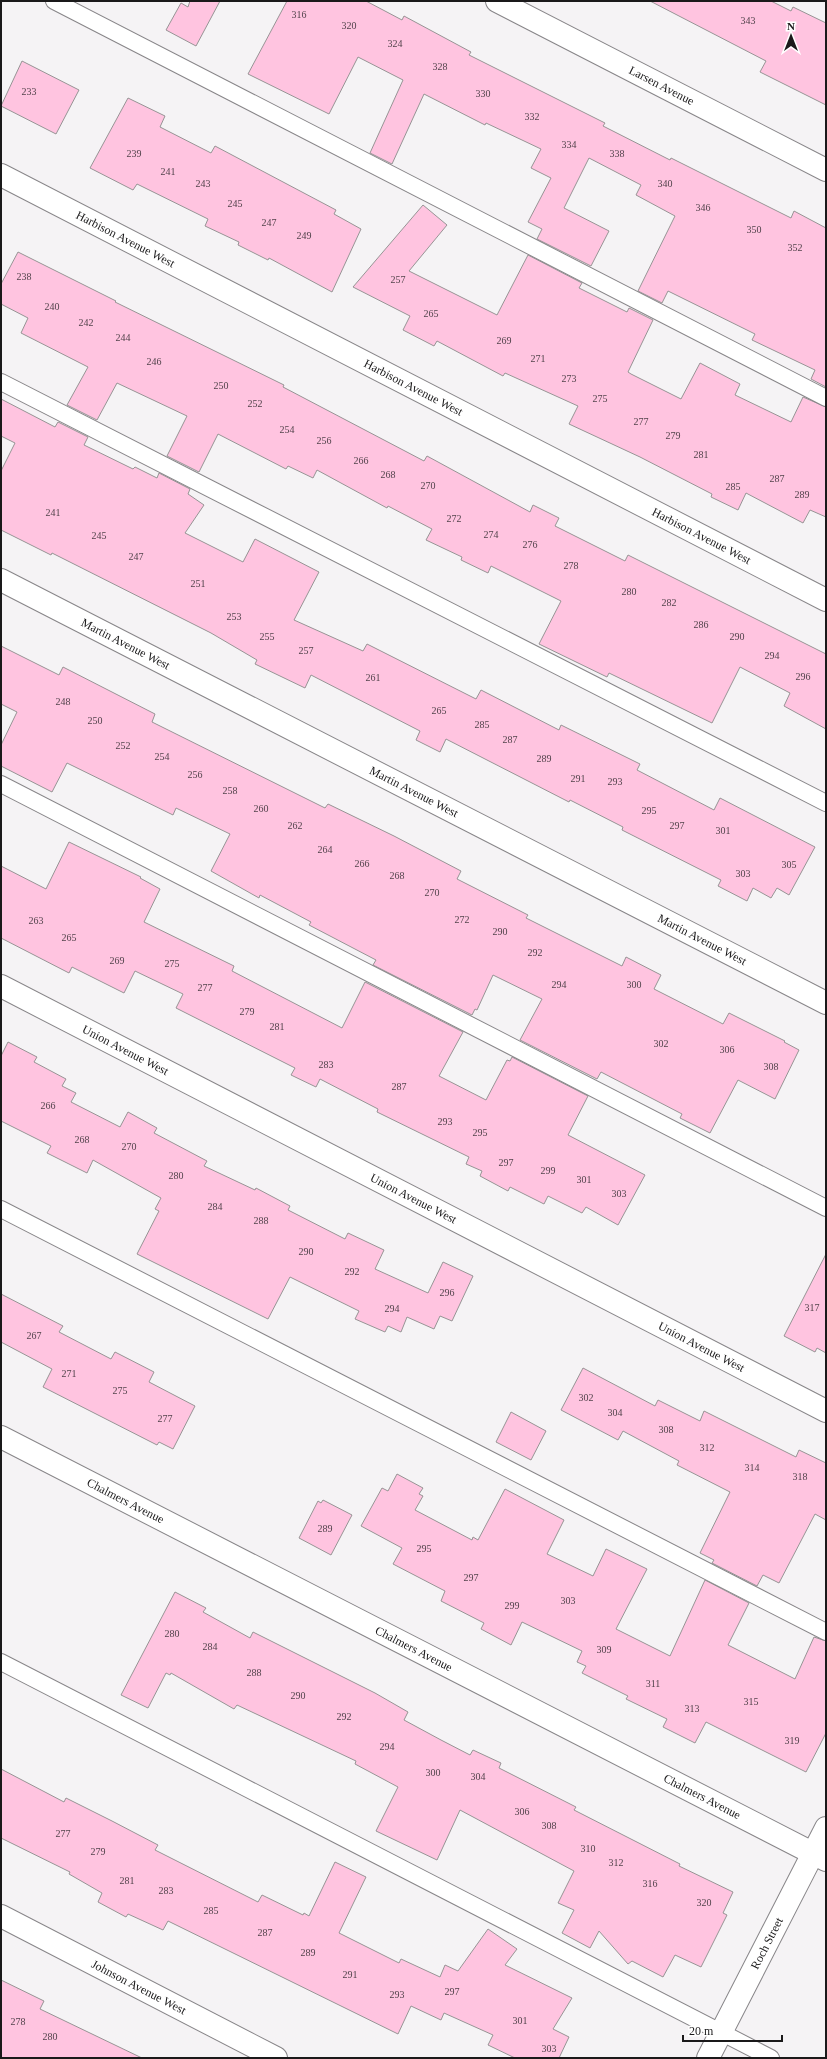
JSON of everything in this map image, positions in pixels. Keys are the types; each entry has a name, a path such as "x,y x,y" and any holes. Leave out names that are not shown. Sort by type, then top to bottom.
{"street":[{"name":"Larsen Avenue","path":"497,1 826,170"},
{"name":"Harbison Avenue West","path":"1,175 826,600"},
{"name":"Martin Avenue West","path":"1,580 826,1003"},
{"name":"Union Avenue West","path":"1,986 826,1411"},
{"name":"Chalmers Avenue","path":"1,1437 819,1857"},
{"name":"Roch Street","path":"708,2058 819,1857 826,1828"},
{"name":"Johnson Avenue West","path":"1,1916 276,2058"}],"lane":[{"path":"54,1 826,398"},
{"path":"1,382 826,803"},
{"path":"1,784 826,1208"},
{"path":"1,1209 826,1632"},
{"path":"1,1662 771,2058"}],"building":[{"path":"190,1 220,1 196,46 166,30 181,3 188,7"},
{"path":"287,1 366,1 402,20 404,16 471,52 469,55 605,123 603,126 670,160 671,158 791,218 794,211 826,228 826,387 811,379 815,370 752,340 755,334 668,291 662,303 638,291 675,216 636,195 641,185 589,158 564,208 609,231 591,266 537,239 542,229 528,222 551,178 531,168 541,149 486,123 485,125 424,94 392,164 370,153 403,80 358,57 329,114 248,74"},
{"path":"650,1 771,1 791,11 793,7 826,23 826,105 760,72 766,61"},
{"path":"22,61 79,90 56,134 1,106"},
{"path":"128,98 165,116 160,127 211,153 215,146 336,210 334,214 361,229 332,292 269,258 268,260 238,245 239,242 205,226 208,219 137,184 133,190 90,168"},
{"path":"423,205 447,225 409,271 497,315 528,255 582,283 579,288 627,312 629,308 653,320 628,372 631,374 681,399 700,363 740,384 735,395 791,422 803,397 826,407 826,517 810,510 803,523 746,493 738,510 711,497 712,494 640,457 569,424 578,406 505,373 503,376 437,341 434,346 403,330 410,316 353,287"},
{"path":"18,252 116,301 115,302 284,385 283,387 424,461 427,456 530,512 533,505 559,518 555,526 625,561 628,555 826,654 826,729 784,706 790,693 740,667 712,723 609,673 607,677 539,644 561,601 491,566 488,573 461,560 462,557 426,540 432,529 388,506 387,508 317,470 313,478 288,466 286,469 218,434 199,472 167,456 187,416 117,383 97,420 67,405 88,367 21,333 28,318 1,304 1,284"},
{"path":"1,399 55,427 58,422 88,437 84,445 133,469 135,467 157,478 159,473 190,489 188,494 204,505 185,533 243,562 255,539 319,572 294,620 363,651 367,644 476,699 481,690 559,730 561,725 640,764 637,770 714,810 720,798 815,847 789,895 777,888 771,898 753,888 747,901 718,886 721,880 622,830 623,827 570,800 569,802 446,739 440,752 416,740 420,731 311,675 305,688 255,664 257,660 211,633 52,553 51,555 1,530 1,471 15,443 1,436"},
{"path":"1,646 59,675 63,667 155,714 152,722 325,808 328,804 394,836 461,871 457,879 528,915 526,918 622,966 626,957 661,975 654,989 723,1024 729,1013 785,1041 784,1042 799,1050 775,1099 738,1080 710,1133 680,1118 682,1114 601,1072 597,1079 520,1040 542,999 493,975 477,1010 475,1009 472,1015 373,965 376,960 309,925 311,922 260,895 259,898 211,871 230,834 176,808 173,815 67,763 52,792 1,766 1,745 17,712 1,704"},
{"path":"69,842 141,877 140,878 160,889 144,922 234,966 232,971 342,1028 365,982 463,1032 439,1076 486,1100 507,1060 510,1061 512,1057 588,1096 568,1135 645,1175 618,1225 586,1207 582,1213 548,1196 544,1204 510,1187 508,1191 480,1176 482,1171 466,1164 469,1157 377,1112 378,1109 320,1079 316,1087 291,1075 295,1068 176,1008 183,994 135,971 124,993 72,967 69,973 1,938 1,866 46,889"},
{"path":"8,1042 37,1057 34,1062 66,1079 62,1086 76,1093 71,1102 120,1127 128,1112 157,1128 154,1133 207,1161 204,1166 255,1190 256,1188 290,1206 288,1210 345,1239 348,1233 384,1250 375,1269 428,1293 443,1262 473,1276 452,1321 440,1316 434,1329 407,1317 401,1332 388,1326 385,1332 355,1319 359,1311 290,1277 268,1319 137,1254 159,1211 155,1209 161,1198 93,1160 87,1173 47,1153 51,1146 1,1121 1,1056"},
{"path":"826,1254 826,1353 817,1348 815,1352 784,1336"},
{"path":"1,1294 63,1326 59,1332 111,1359 115,1352 154,1372 149,1382 195,1406 173,1449 159,1442 157,1445 43,1387 52,1369 1,1342"},
{"path":"583,1368 655,1406 658,1400 700,1421 704,1411 796,1457 799,1450 826,1463 826,1520 815,1514 779,1583 763,1575 757,1586 712,1563 714,1560 700,1553 730,1492 677,1465 679,1461 623,1431 618,1440 561,1410"},
{"path":"511,1412 546,1431 531,1460 496,1442"},
{"path":"397,1474 423,1488 419,1494 423,1496 415,1510 472,1540 473,1537 478,1540 505,1489 564,1520 547,1554 593,1576 606,1549 647,1569 616,1629 670,1656 705,1580 749,1603 728,1645 795,1679 814,1637 826,1641 826,1733 806,1772 706,1722 695,1743 663,1727 667,1719 626,1699 628,1696 582,1673 586,1666 577,1662 582,1651 522,1622 511,1645 481,1629 484,1623 441,1601 445,1591 393,1564 402,1548 361,1526 382,1488 388,1491"},
{"path":"323,1500 352,1515 331,1555 299,1538 318,1501 321,1503"},
{"path":"175,1592 206,1608 203,1612 250,1638 253,1632 375,1693 408,1712 404,1720 470,1755 473,1750 501,1763 499,1768 576,1807 574,1810 680,1864 679,1866 733,1892 723,1913 727,1915 701,1967 675,1955 663,1977 632,1961 628,1964 599,1931 590,1948 562,1933 574,1910 558,1903 574,1871 460,1810 437,1860 376,1831 398,1787 355,1764 356,1761 237,1705 234,1709 171,1673 170,1675 166,1673 148,1708 121,1695"},
{"path":"1,1769 64,1802 66,1798 112,1821 158,1845 155,1850 258,1902 262,1895 303,1915 304,1913 309,1916 335,1862 366,1877 339,1933 399,1963 401,1959 440,1977 445,1965 458,1971 488,1929 517,1949 505,1965 572,1998 553,2029 569,2037 559,2058 515,2058 488,2045 493,2035 444,2013 441,2020 411,2006 398,2034 168,1921 163,1930 128,1914 126,1917 98,1902 102,1893 69,1874 70,1872 1,1838"},
{"path":"1,1980 44,2001 40,2009 142,2058 1,2058"}]}
